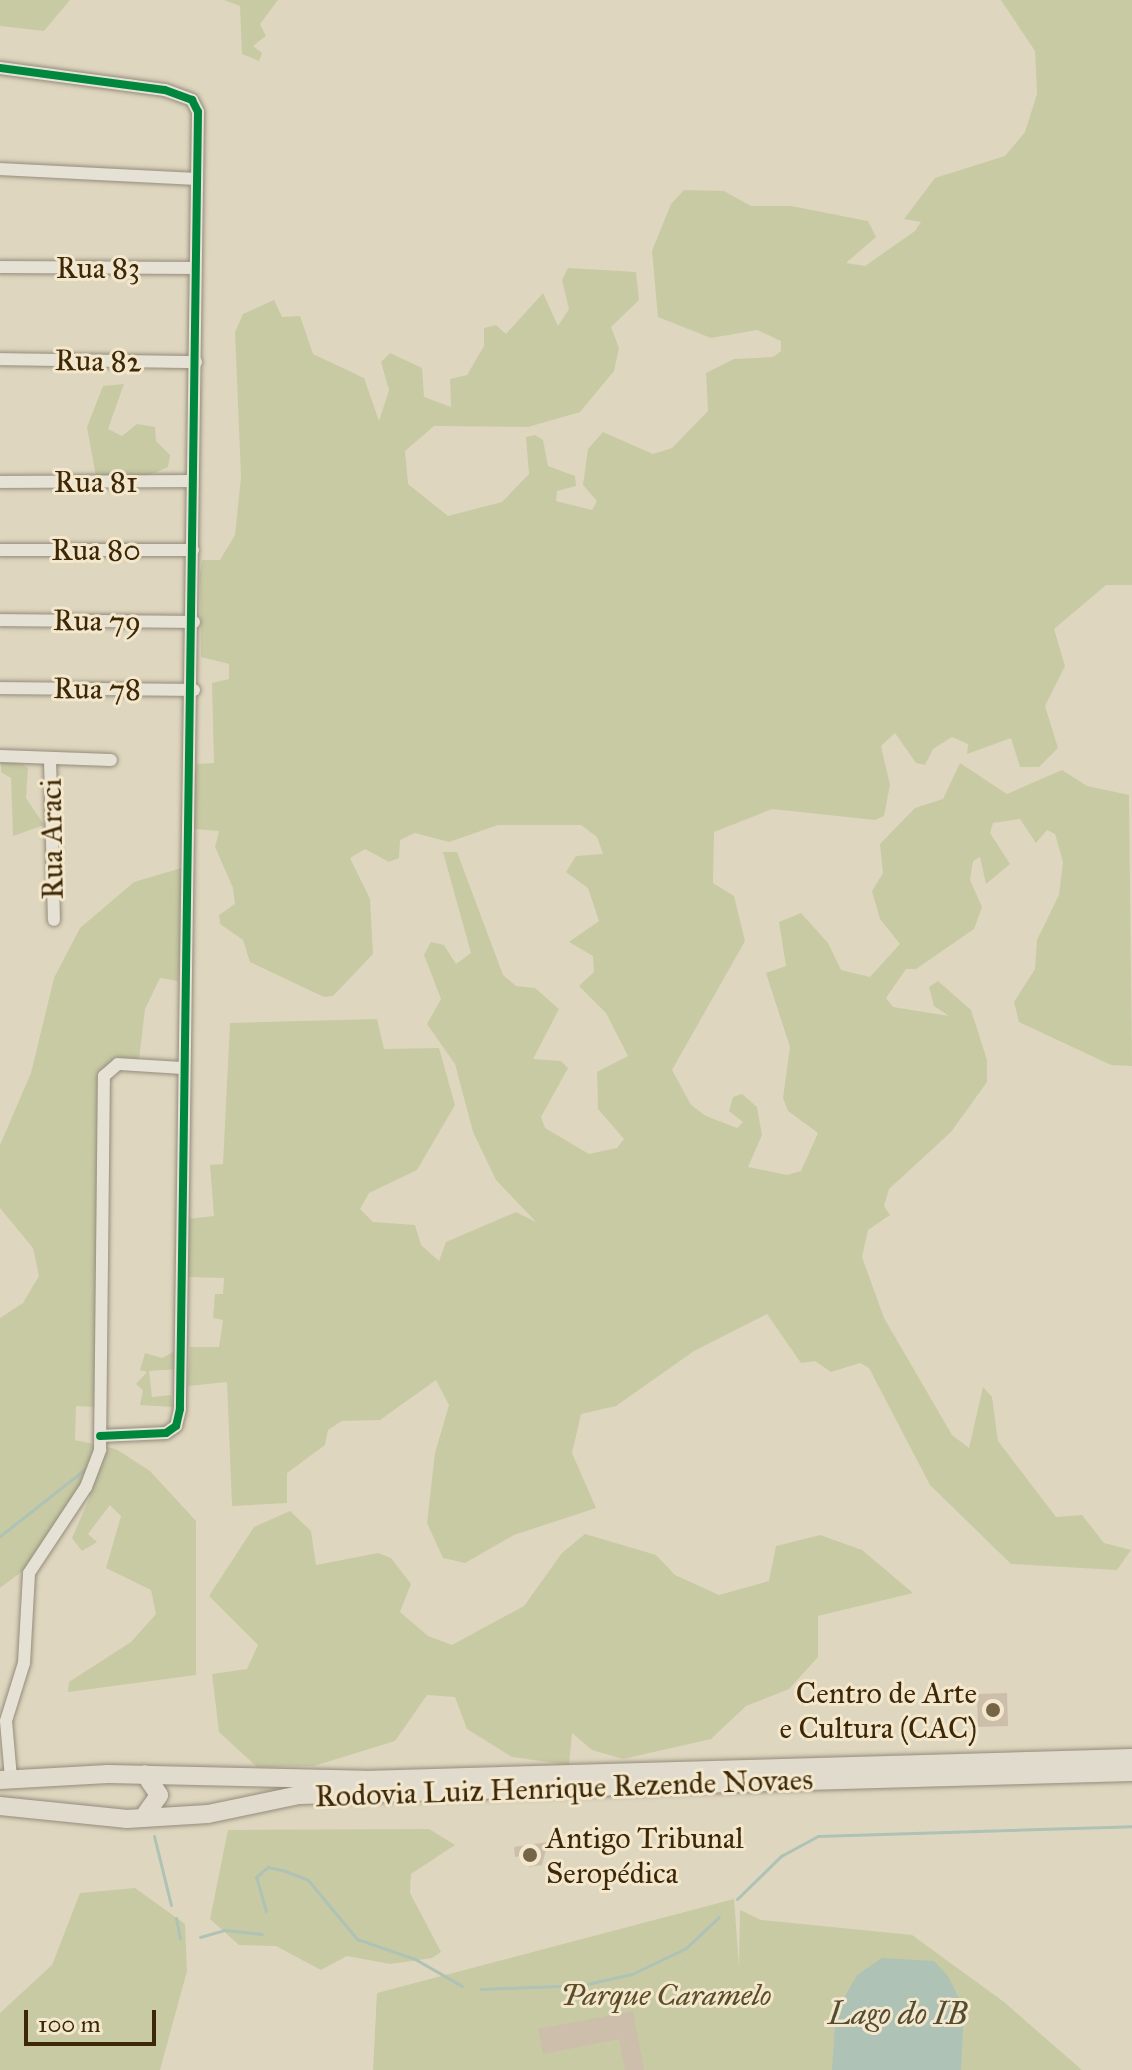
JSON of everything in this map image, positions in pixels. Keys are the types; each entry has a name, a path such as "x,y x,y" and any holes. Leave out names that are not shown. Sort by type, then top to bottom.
{"highway":[{"name":"Rodovia Luiz Henrique Rezende Novaes","path":"5,1779 145,1774 364,1780 1132,1758"},
{"name":"Rodovia Luiz Henrique Rezende Novaes","path":"0,1806 143,1818 208,1814 299,1795 1132,1772"},
{"path":"143,1818 159,1795 145,1774"}],"street":[{"path":"0,68 129,84 192,100 198,112 192,481 194,690 178,1421 166,1433 100,1436"},
{"path":"0,169 196,179"},
{"name":"Rua 83","path":"0,267 195,268"},
{"name":"Rua 82","path":"0,359 196,362"},
{"name":"Rua 81","path":"0,482 192,481"},
{"name":"Rua 80","path":"0,550 193,550"},
{"name":"Rua 79","path":"0,620 194,622"},
{"name":"Rua 78","path":"0,688 194,690"},
{"path":"0,756 111,760"},
{"name":"Rua Araci","path":"50,759 54,920"},
{"path":"5,1779 6,1721 13,1689 24,1663 29,1573 86,1487 100,1436 104,1076 118,1064 184,1068"},
{"path":"0,1683 13,1689"}],"green space":[{"path":"0,0 70,0 44,31 0,26"},
{"path":"224,0 278,0 260,24 266,36 253,46 262,53 259,61 242,54 240,6"},
{"path":"1001,0 1132,0 1132,585 1106,585 1054,629 1065,666 1045,706 1058,748 1039,767 1020,767 1011,738 967,754 968,744 952,737 933,749 925,765 916,763 895,733 881,746 890,785 884,816 875,820 772,809 714,832 713,883 734,896 745,941 672,1070 691,1105 706,1116 737,1128 743,1122 729,1111 733,1097 742,1094 757,1107 762,1135 748,1167 787,1175 801,1171 818,1133 788,1111 783,1098 790,1047 766,973 786,966 779,922 801,913 828,943 841,970 870,977 900,944 880,919 872,891 883,873 880,844 915,808 943,799 960,763 1007,794 1062,770 1087,786 1129,795 1132,1066 1111,1065 1019,1022 1014,1002 1035,969 1037,940 1059,895 1063,862 1055,834 1047,830 1036,843 1020,819 993,823 990,833 1010,864 986,884 980,857 973,861 970,880 982,907 974,929 916,969 906,969 886,998 893,1007 949,1016 934,1006 929,987 938,981 971,1010 987,1060 987,1082 951,1132 889,1189 884,1206 890,1215 868,1230 862,1257 884,1318 952,1435 969,1448 983,1387 992,1397 998,1441 1056,1517 1082,1515 1104,1543 1131,1550 1117,1570 1011,1564 930,1485 869,1368 860,1363 831,1372 815,1361 801,1363 767,1314 694,1351 616,1406 581,1414 572,1453 596,1508 514,1535 465,1563 443,1558 427,1523 435,1453 449,1405 436,1380 380,1420 342,1421 328,1430 325,1445 287,1473 287,1503 232,1506 227,1382 188,1386 190,1347 219,1347 223,1320 213,1318 215,1294 223,1294 224,1278 188,1277 187,1246 188,1219 214,1216 210,1165 223,1164 230,1023 377,1019 384,1049 439,1048 455,1105 417,1170 369,1193 360,1209 373,1222 415,1225 421,1245 439,1261 446,1242 516,1212 536,1222 496,1180 473,1132 455,1064 427,1024 441,999 424,955 431,942 444,945 456,964 471,953 443,852 457,852 503,975 516,986 535,988 559,1009 533,1059 561,1061 568,1068 541,1117 545,1128 589,1154 617,1148 624,1139 598,1109 597,1072 628,1056 606,1013 579,986 594,972 593,956 569,942 599,921 588,888 566,872 576,856 603,854 597,837 581,825 498,825 449,842 415,833 400,840 399,858 389,862 365,849 350,858 370,899 373,954 333,996 324,997 250,962 243,940 220,924 219,915 235,904 233,888 215,847 219,831 194,829 194,781 197,764 214,763 212,683 229,679 229,664 201,657 200,574 202,560 220,560 235,535 241,477 235,332 243,314 274,300 282,317 300,316 313,354 364,378 379,421 389,390 381,362 390,353 422,368 424,397 451,407 450,379 467,375 484,346 484,328 496,325 506,334 543,293 558,326 569,309 562,280 568,268 636,272 639,300 611,327 619,348 614,371 580,412 528,427 434,426 405,451 408,484 448,516 502,502 529,474 526,437 535,435 543,440 548,466 575,476 576,486 557,491 556,501 592,510 597,501 583,485 588,449 603,432 653,454 672,448 708,411 706,373 734,359 773,357 781,351 781,341 757,330 711,338 658,317 652,251 671,204 684,190 724,191 751,206 791,206 868,221 876,237 846,263 865,266 915,231 921,222 904,219 935,178 1005,156 1025,132 1037,94 1035,51"},
{"path":"124,384 108,429 122,436 137,424 155,427 156,441 170,455 168,467 140,479 96,477 87,427 103,386"},
{"path":"17,760 28,768 26,798 44,825 13,836 11,778 1,772 1,761"},
{"path":"185,867 178,981 160,978 145,1009 139,1060 102,1068 95,1407 76,1406 75,1440 116,1449 150,1471 196,1521 196,1675 68,1692 69,1682 131,1642 156,1614 151,1590 106,1568 121,1516 110,1505 88,1534 97,1542 82,1551 72,1538 90,1497 83,1488 28,1567 0,1588 0,1318 23,1303 39,1276 33,1248 0,1208 0,1145 31,1073 54,978 80,928 134,882"},
{"path":"179,1349 179,1369 149,1371 152,1397 171,1395 173,1407 140,1405 143,1390 136,1384 147,1372 140,1370 145,1353 162,1358"},
{"path":"290,1511 311,1531 316,1565 378,1553 391,1558 411,1584 400,1612 428,1636 452,1645 524,1606 562,1553 585,1534 656,1555 675,1575 719,1595 769,1581 776,1546 820,1535 862,1550 913,1593 818,1616 818,1657 789,1689 746,1706 711,1739 623,1759 592,1750 572,1733 569,1765 512,1757 467,1729 455,1697 427,1695 395,1741 314,1766 257,1767 219,1732 212,1674 247,1669 258,1645 209,1596 254,1527"},
{"path":"429,1829 455,1845 411,1874 410,1893 441,1952 432,1958 390,1964 347,1956 321,1970 276,1946 239,1945 210,1919 228,1830"},
{"path":"135,1888 185,1924 187,1971 160,2070 0,2070 0,2013 52,1965 80,1893"},
{"name":"Parque Caramelo","path":"734,1899 739,1966 740,1910 761,1920 912,1935 1004,2002 1082,2070 373,2070 377,1993"}],"water":[{"name":"Lago do IB","path":"882,1958 934,1961 948,1976 964,2008 961,2070 832,2070 836,2012 857,1975"}],"building":[{"name":"Centro de Arte e Cultura (CAC)","path":"1007,1693 1008,1726 978,1727 977,1694"},
{"name":"Antigo Tribunal Seropédica","path":"548,1842 542,1865 529,1867 527,1855 515,1857 514,1847"},
{"path":"633,2011 644,2070 625,2070 619,2039 543,2054 538,2029"}],"waterway":[{"path":"0,1536 85,1469"},
{"path":"737,1899 781,1856 818,1836 1132,1826"},
{"path":"154,1836 171,1905"},
{"path":"266,1911 256,1877 268,1867 285,1871 308,1880 357,1939 415,1959 462,1986"},
{"path":"481,1989 582,1985 632,1974 686,1948 719,1917"},
{"path":"176,1918 180,1939"},
{"path":"200,1937 224,1930 262,1934"}],"cycle path":[{"path":"0,68 165,90 192,100 198,112 180,1409 176,1426 166,1433 100,1436"}],"place":[{"name":"Centro de Arte e Cultura (CAC)","path":"993,1710"},
{"name":"Antigo Tribunal Seropédica","path":"530,1855"}]}
